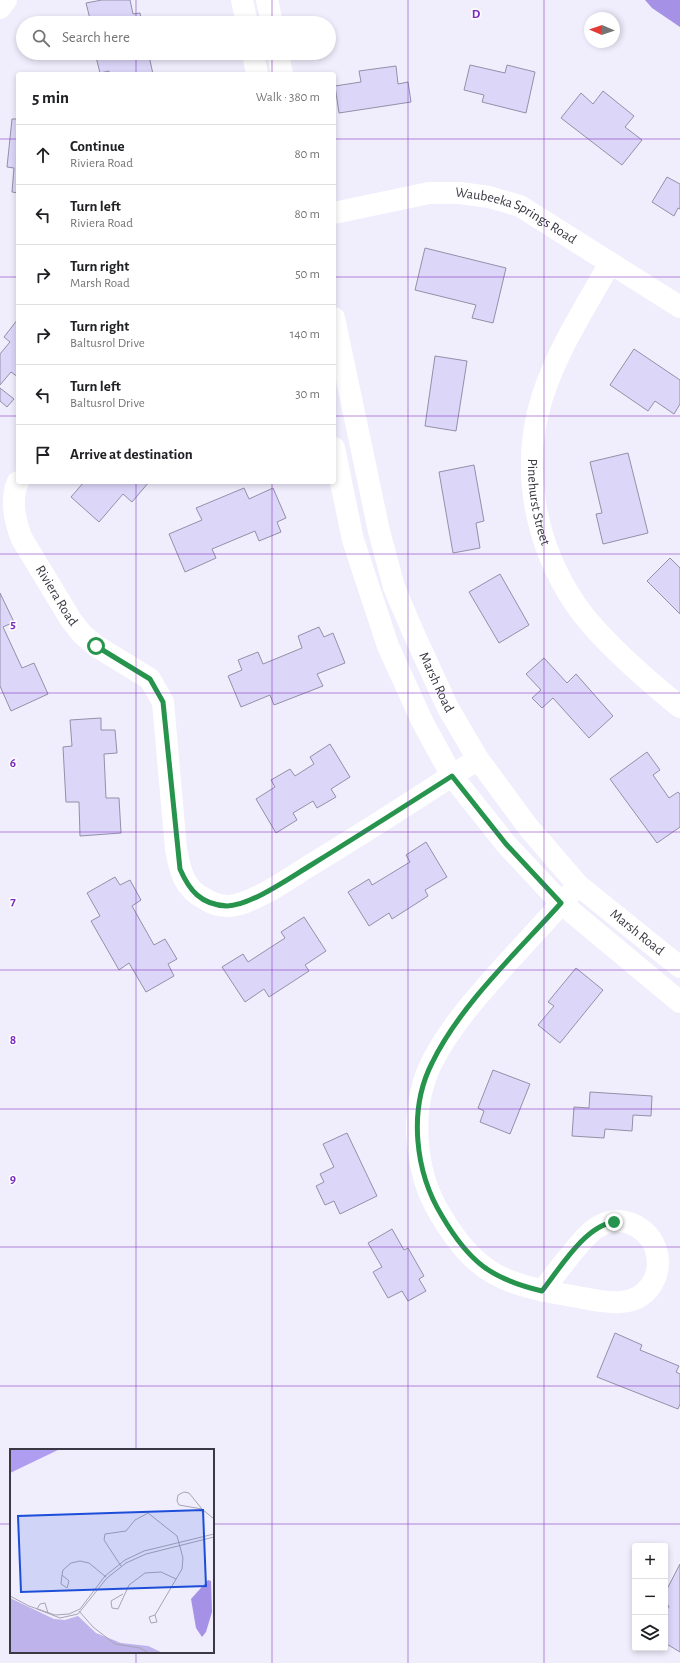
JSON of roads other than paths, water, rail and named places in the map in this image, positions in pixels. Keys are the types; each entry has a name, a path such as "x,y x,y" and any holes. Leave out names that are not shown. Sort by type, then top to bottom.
{"street":[{"path":"0,8 6,0"},
{"path":"242,0 245,16"},
{"path":"267,0 270,16"},
{"path":"254,60 257,72"},
{"path":"279,60 282,72"},
{"name":"Waubeeka Springs Road","path":"336,212 429,193 460,193 489,197 520,206 680,307"},
{"name":"Pinehurst Street","path":"610,263 554,367 542,399 534,436 531,471 535,508 544,540 558,573 577,606 601,634 633,666 654,686 680,707"},
{"name":"Marsh Road","path":"336,327 379,531 394,587 448,708 478,759 528,827 578,885 680,967"},
{"name":"Marsh Road","path":"336,458 353,540 388,646 422,721 452,776 506,844 561,903 680,1002"},
{"name":"Riviera Road","path":"18,484 14,498 16,525 22,539 71,620 82,634 96,646 150,679 163,702 180,869 188,887 198,896 212,903 227,906 242,902 269,891 370,829 478,759"},
{"path":"542,1291 586,1235 599,1226 614,1222 629,1223 642,1230 654,1246 658,1266 654,1279 642,1295 630,1301 610,1303 542,1291 518,1285 499,1278 486,1269 456,1239 434,1204 426,1184 419,1146 419,1104 431,1063 444,1042 480,994 578,885"}]}
